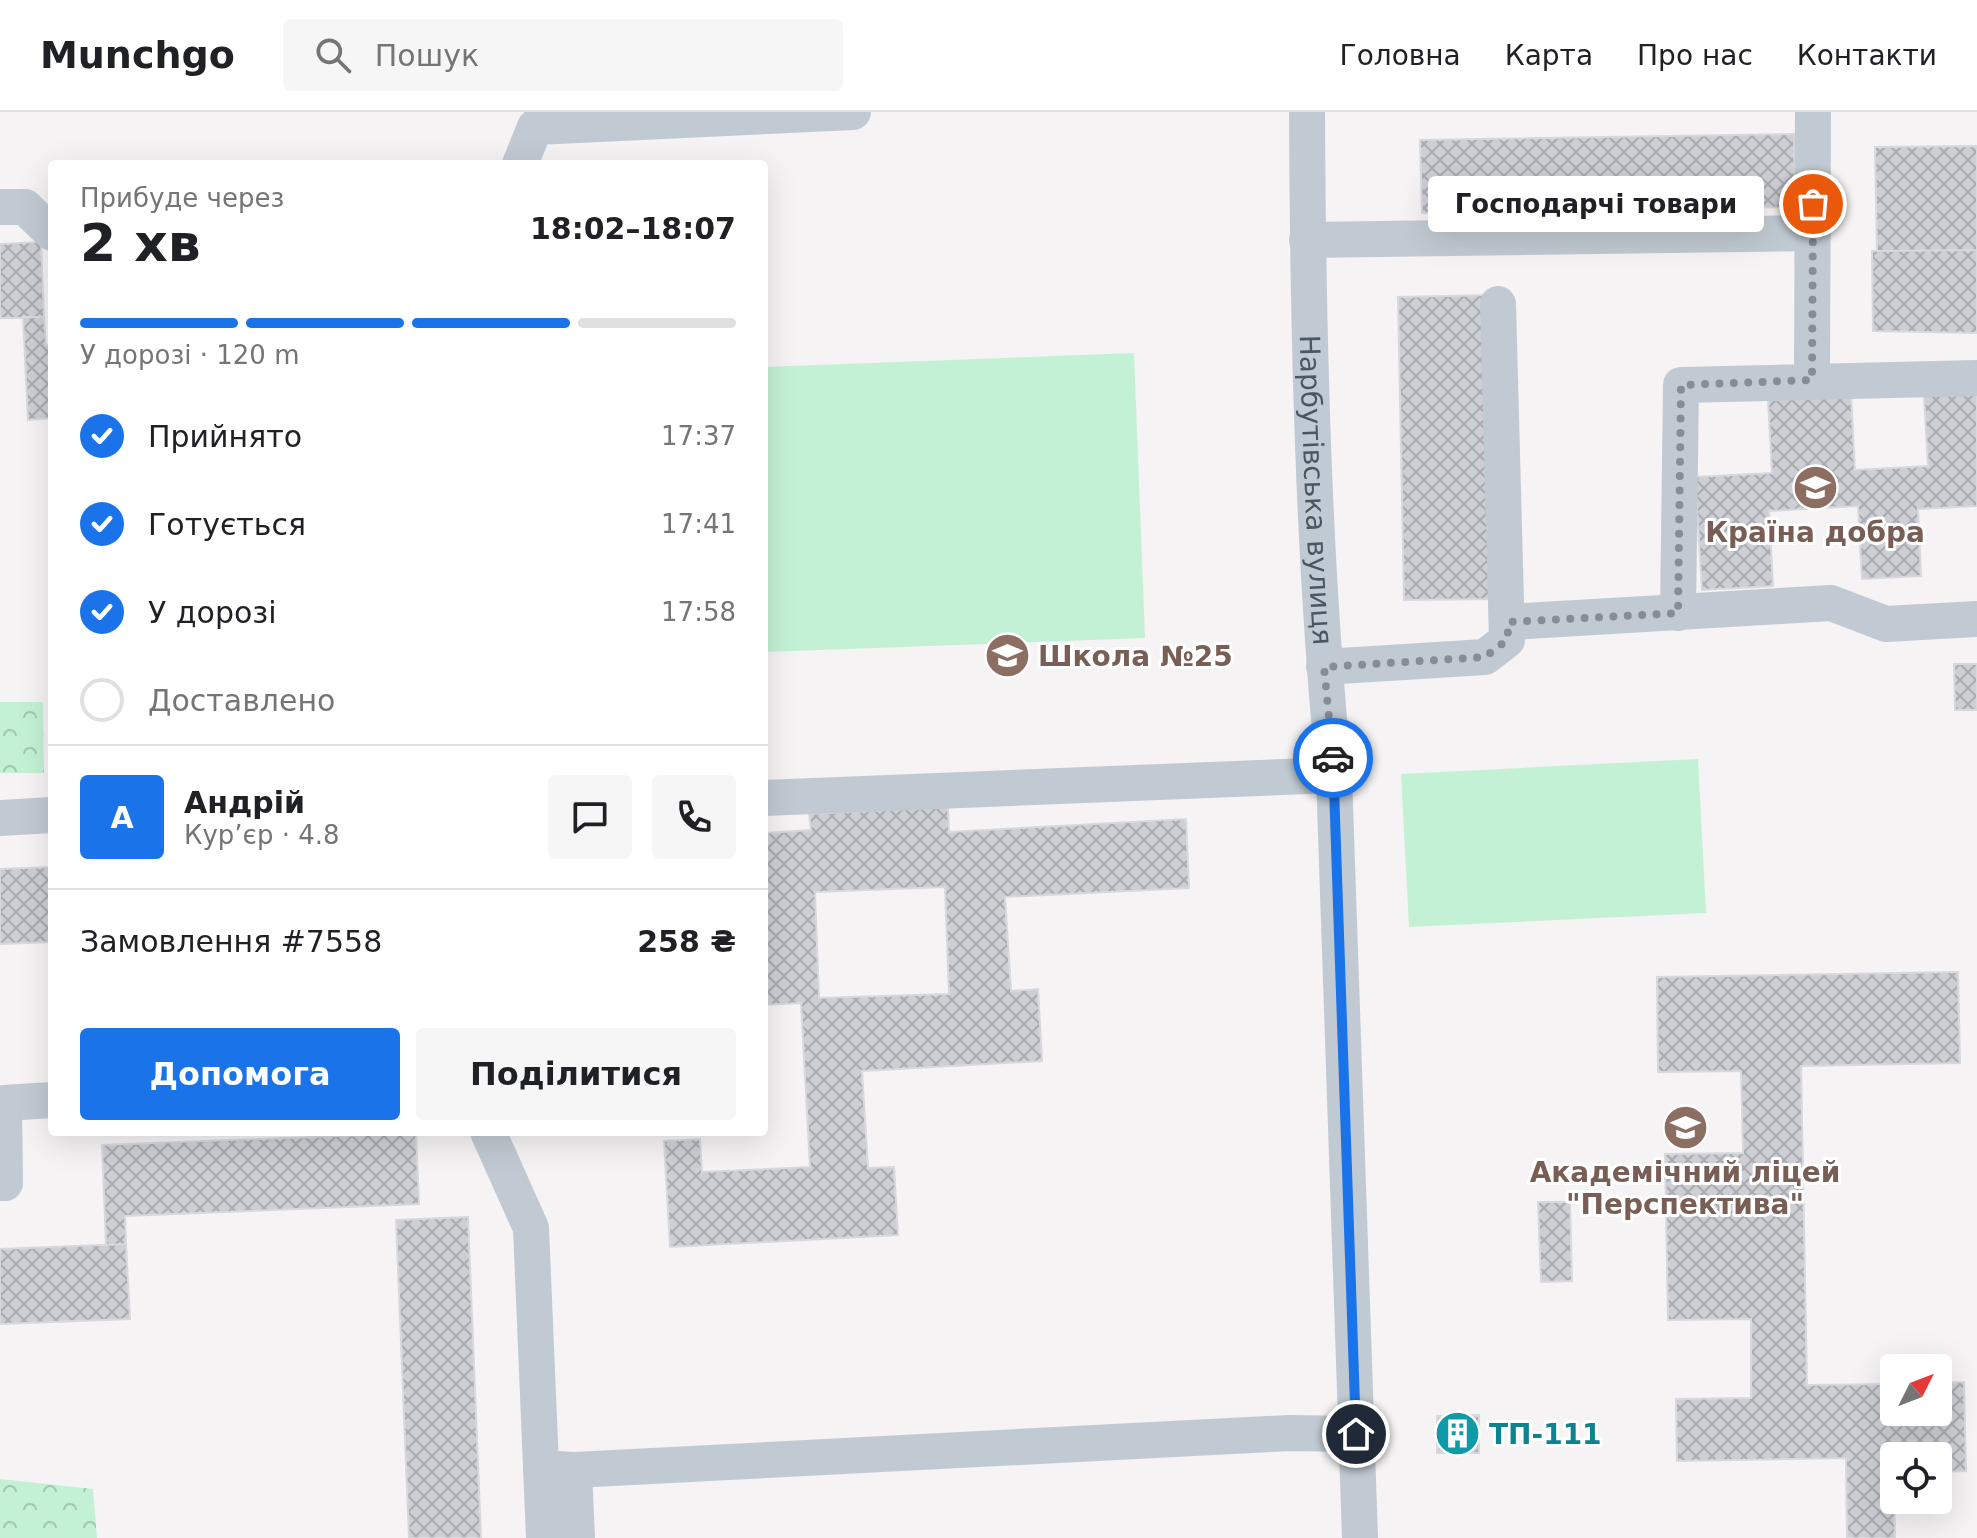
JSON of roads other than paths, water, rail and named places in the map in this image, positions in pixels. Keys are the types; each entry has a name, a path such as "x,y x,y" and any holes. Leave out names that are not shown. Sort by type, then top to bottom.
{"street":[{"path":"522,160 535,127 853,112"},
{"name":"Нарбутівська вулиця","path":"1307,112 1307,240 1324,667 1334,775 1360,1538"},
{"path":"1812,380 1813,112"},
{"path":"0,207 25,207 48,229"},
{"path":"1307,240 1813,233"},
{"path":"1324,667 1485,657 1507,640 1509,622 1498,304"},
{"path":"1678,613 1681,385 1977,378"},
{"path":"1509,622 1831,603 1886,624 1977,619"},
{"path":"768,798 1334,775"},
{"path":"0,818 48,815"},
{"path":"0,1183 5,1183 4,1103 48,1100"},
{"path":"490,1136 531,1228 558,1469 577,1538"},
{"path":"558,1469 1289,1433 1356,1434"},
{"path":"544,1538 558,1469"}],"place":[{"name":"Господарчі товари","path":"1813,204"},
{"name":"Країна добра","path":"1815,488"},
{"name":"Школа №25","path":"1007,656"},
{"name":"Академічний ліцей \"Перспектива\"","path":"1685,1128"},
{"name":"ТП-111","path":"1458,1434"}]}
